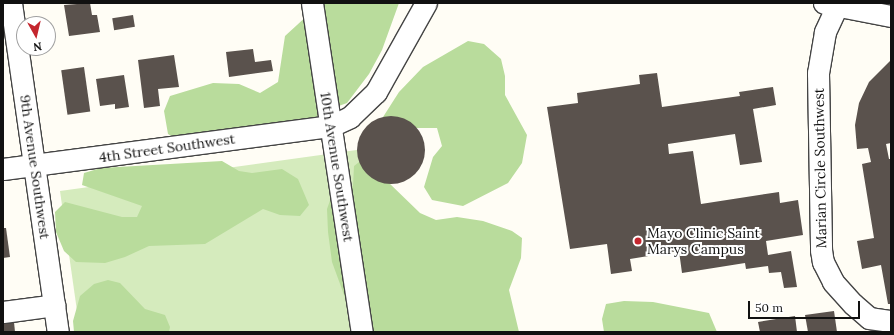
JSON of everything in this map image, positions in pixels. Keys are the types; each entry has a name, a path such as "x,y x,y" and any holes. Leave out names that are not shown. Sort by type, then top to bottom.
{"street":[{"name":"9th Avenue Southwest","path":"11,3 58,332"},
{"name":"10th Avenue Southwest","path":"312,3 362,332"},
{"name":"4th Street Southwest","path":"3,169 331,126 350,117 376,92 426,3"},
{"path":"830,4 891,16"},
{"name":"Marian Circle Southwest","path":"830,4 818,73 821,250 823,262 833,282 853,304 869,318 891,321"},
{"path":"3,312 55,305"}],"green space":[{"path":"321,3 399,3 382,50 369,74 347,103 322,112 308,125 185,144 168,134 164,111 170,96 213,83 239,84 260,93 278,82 285,36"},
{"path":"468,41 484,44 501,59 505,76 505,95 527,135 522,163 508,183 463,206 432,200 424,187 433,157 442,146 437,128 410,128 385,138 376,128 399,92 423,67"},
{"path":"371,148 397,332 80,332 60,191"},
{"path":"363,159 376,163 366,174 387,181 420,213 436,220 457,217 483,221 512,231 522,238 521,258 509,290 519,332 371,332 347,303 332,262 328,232 327,209 332,195 353,186 354,166"},
{"path":"222,161 239,171 252,173 282,169 298,179 309,205 300,216 280,215 263,209 205,244 149,246 125,257 105,263 76,262 64,251 56,232 55,212 65,202 122,217 137,217 142,206 82,185 84,173 101,168"},
{"path":"108,280 120,283 145,309 165,315 170,327 169,332 74,332 73,321 80,296 94,284"},
{"path":"624,301 653,302 709,313 717,332 604,332 602,319 606,304"}],"building":[{"path":"90,3 92,15 97,15 100,32 69,36 64,5"},
{"path":"133,15 135,27 114,30 112,18"},
{"path":"253,49 255,62 271,60 273,71 229,77 226,52"},
{"path":"174,55 179,87 158,89 160,106 144,108 138,60"},
{"path":"891,60 891,143 886,144 889,159 891,159 891,304 888,304 881,265 862,269 857,241 874,238 862,164 871,162 868,148 857,149 855,125 859,103 869,82"},
{"path":"84,67 90,112 67,115 61,70"},
{"path":"657,73 662,107 740,96 739,92 773,87 776,105 753,109 762,162 740,165 735,134 668,144 669,154 693,151 701,204 779,192 780,203 798,200 803,235 766,241 768,255 791,251 797,287 784,288 781,272 769,273 768,266 746,269 745,263 682,273 679,251 630,259 632,271 611,274 607,244 570,249 547,107 578,103 577,93 640,84 639,75"},
{"path":"124,75 129,107 115,109 115,104 100,106 96,79"},
{"path":"391,116 404,118 415,126 423,137 425,150 423,163 415,174 404,182 391,184 378,182 367,174 359,163 357,150 359,137 367,126 378,118"},
{"path":"3,228 6,228 10,257 3,258"},
{"path":"834,311 837,332 808,332 805,315"},
{"path":"795,316 797,332 760,332 758,322"},
{"path":"14,322 15,332 3,332 3,324"}],"place":[{"name":"Mayo Clinic Saint Marys Campus","path":"638,241"}]}
